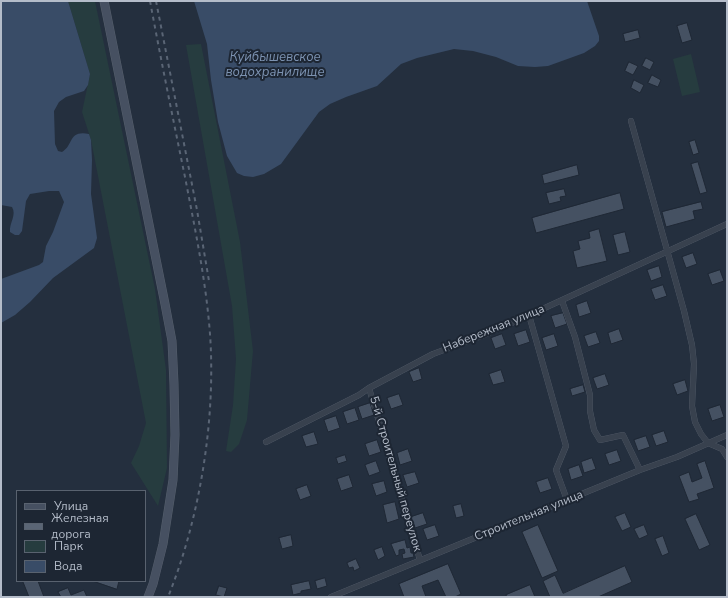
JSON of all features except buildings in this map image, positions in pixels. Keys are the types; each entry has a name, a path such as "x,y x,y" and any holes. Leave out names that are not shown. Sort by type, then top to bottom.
{"main road":[{"path":"104,1 172,341 175,435 173,480 163,544 153,584 148,597"}],"street":[{"path":"631,121 650,194 684,311 692,345 694,364 692,406 695,422 701,434 708,443 722,449 727,457"},
{"name":"Набережная улица","path":"266,442 359,395 369,388 433,354 484,335 562,301 727,224"},
{"path":"562,301 575,337 590,395 590,411 594,430 600,440 623,435 640,470"},
{"path":"529,315 566,446 556,470 567,500"},
{"name":"5-й Строительный переулок","path":"369,388 420,560"},
{"name":"Строительная улица","path":"332,597 640,470 677,457 727,435"}],"green space":[{"path":"68,1 95,1 155,289 166,370 167,468 158,506 131,463 139,446 146,423 91,140 82,112 90,74"},
{"path":"201,44 240,242 253,351 247,420 239,444 231,452 226,451 233,405 236,359 232,306 186,45"},
{"path":"691,54 700,92 682,96 673,59"}],"water":[{"path":"1,1 68,1 90,74 88,85 84,91 66,97 59,102 54,111 55,144 58,151 62,152 66,149 74,136 82,133 89,134 91,140 92,160 91,194 97,238 94,248 53,278 15,315 1,323 1,279 39,265 43,262 46,246 64,202 59,191 30,194 26,201 22,231 19,235 15,235 10,232 14,213 12,207 1,205"},
{"name":"Куйбышевское водохранилище","path":"194,1 587,1 599,36 599,41 595,46 584,53 548,66 518,66 496,57 473,51 454,49 417,58 401,64 377,86 330,104 319,112 281,164 264,174 253,177 244,176 237,173 227,156 218,122 207,44"}],"railway":[{"path":"150,1 200,255 210,334 211,366 208,434 197,501 189,535 168,597"},
{"path":"156,1 197,210 209,281"}]}
